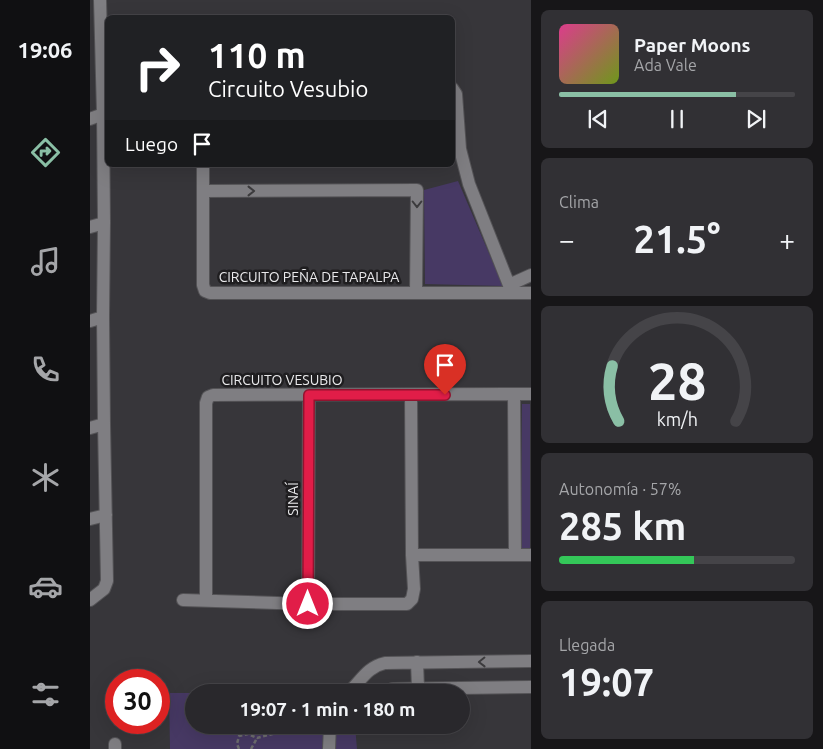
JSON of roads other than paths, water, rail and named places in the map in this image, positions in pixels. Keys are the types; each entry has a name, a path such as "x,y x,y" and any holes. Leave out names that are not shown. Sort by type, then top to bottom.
{"street":[{"path":"90,600 104,589 107,581 103,317 103,114 97,10"},
{"path":"455,92 460,149 469,184 510,289"},
{"path":"90,118 103,114"},
{"name":"CIRCUITO PEÑA DE TAPALPA","path":"202,167 203,286 205,291 210,293 416,292 510,289 530,293"},
{"path":"203,191 417,190 416,292"},
{"path":"90,227 104,223"},
{"name":"CIRCUITO PEÑA DE TAPALPA","path":"510,289 530,275"},
{"path":"90,321 103,317"},
{"name":"CIRCUITO VESUBIO","path":"206,600 206,403 208,397 213,395 530,394"},
{"name":"SINAÍ","path":"308,604 309,395"},
{"path":"183,600 308,604 407,604 412,599 414,589 411,395"},
{"path":"514,395 515,555"},
{"path":"90,428 104,424"},
{"path":"90,519 106,515"},
{"path":"412,556 530,555"},
{"path":"356,684 376,665 384,663 530,661"},
{"path":"417,662 418,684"},
{"path":"470,688 530,687"},
{"path":"329,749 330,734"}]}
